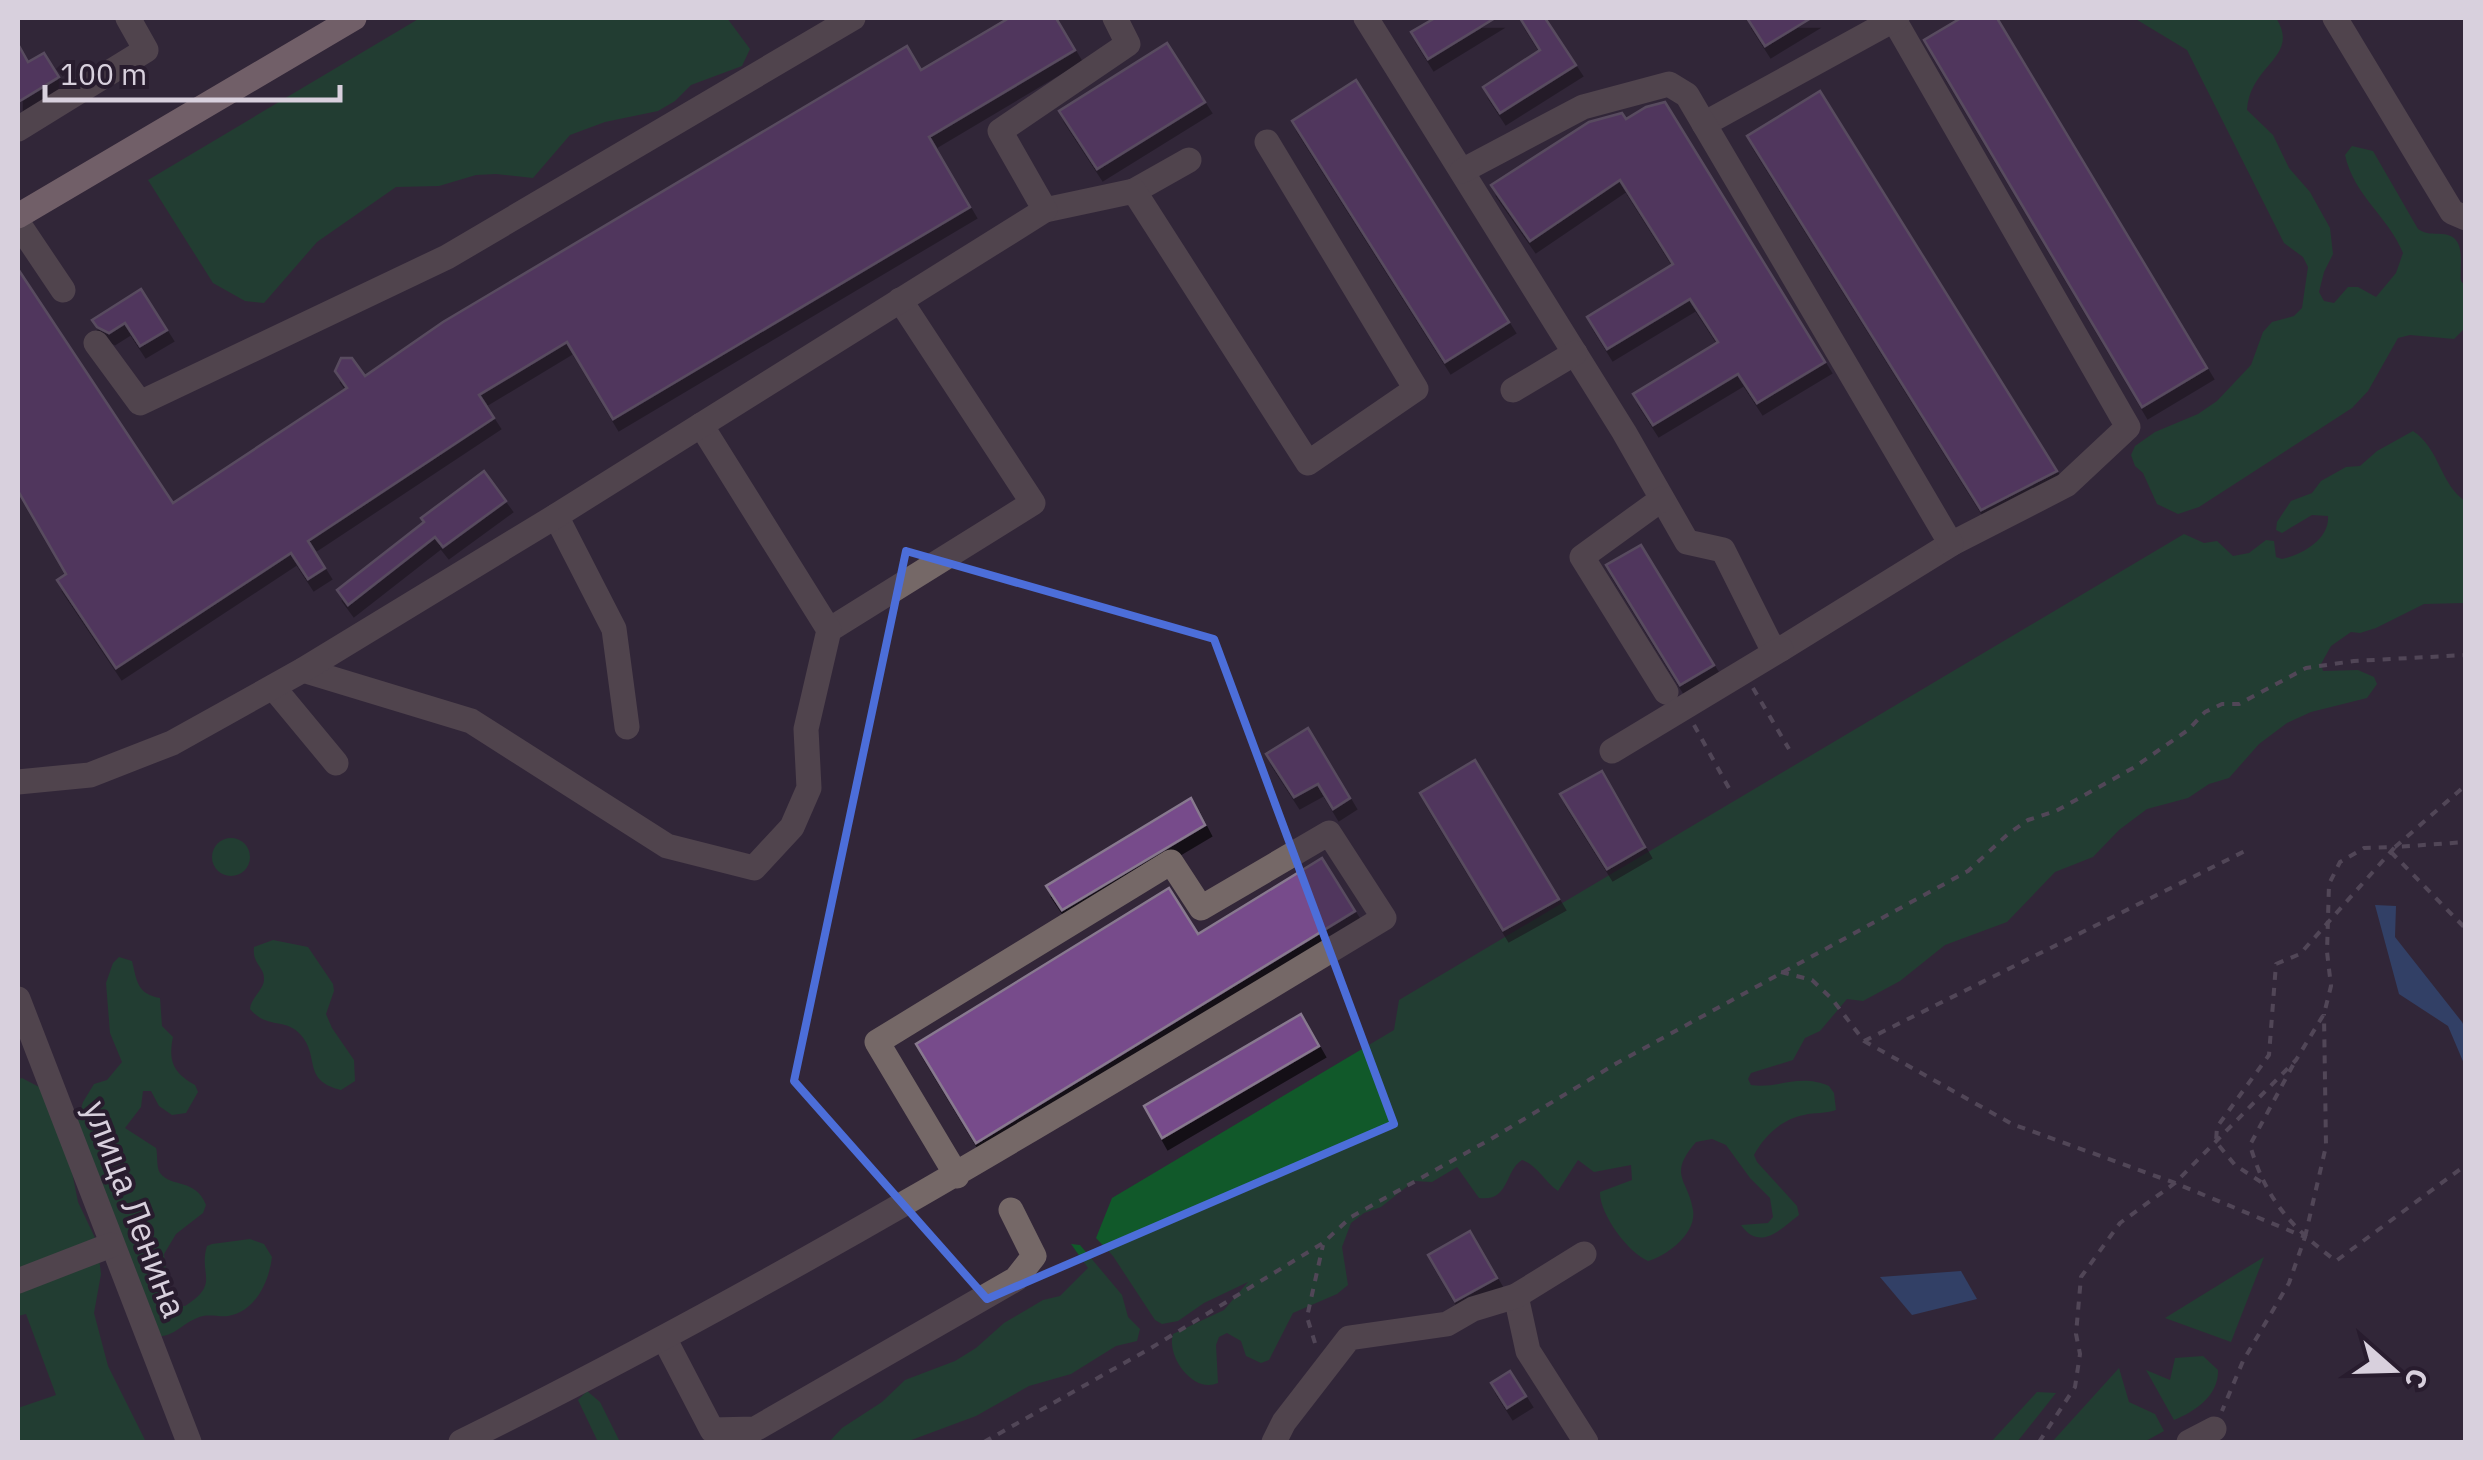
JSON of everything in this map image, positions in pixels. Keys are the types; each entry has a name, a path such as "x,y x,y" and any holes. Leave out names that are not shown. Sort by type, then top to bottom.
{"main road":[{"path":"18,220 354,18"}],"street":[{"path":"18,129 146,50 128,18"},
{"path":"96,343 140,403 447,257 853,18"},
{"path":"1044,210 1000,131 1128,44 1115,18"},
{"path":"1366,18 1687,542 1722,550 1770,644 1781,649"},
{"path":"1612,751 1675,700 1745,671 1952,544 2066,484 2128,427 1894,18 1704,124"},
{"path":"2335,18 2452,212 2466,218"},
{"path":"1462,171 1583,107 1668,84 1687,95 1952,544"},
{"path":"1134,191 1308,463 1416,389 1268,142"},
{"path":"18,782 90,775 172,744 303,670 556,516 1044,210 1134,191 1188,160"},
{"path":"18,220 63,290"},
{"path":"829,630 1033,503 900,300"},
{"path":"1513,390 1574,353"},
{"path":"303,670 471,721 667,846 754,868 792,827 810,788 806,729 829,630 702,425"},
{"path":"1662,499 1582,557 1675,700"},
{"path":"556,516 614,628 627,727"},
{"path":"273,687 336,763"},
{"path":"461,1442 664,1338 957,1176 1384,918 1328,833 1202,908 1171,862 877,1042 957,1176"},
{"name":"улица Ленина","path":"18,999 188,1442"},
{"path":"664,1338 712,1430 756,1429 1016,1279 1034,1256 1011,1210"},
{"path":"18,1281 111,1245"},
{"path":"1274,1442 1284,1422 1349,1338 1446,1324 1473,1309 1516,1296 1584,1254"},
{"path":"1516,1296 1528,1350 1586,1442"},
{"path":"2189,1442 2214,1429"}],"path":[{"path":"984,1442 1152,1348 1323,1243 1350,1217 1781,972 1968,871 2028,820 2056,811 2133,768 2188,730 2204,712 2222,704 2239,704 2306,668 2354,660 2466,654"},
{"path":"1745,671 1789,749"},
{"path":"1675,700 1730,790"},
{"path":"2466,785 2393,850 2300,954 2276,964 2268,1055 2217,1126 2216,1142 2235,1166 2260,1182 2305,1237 2336,1261 2466,1166"},
{"path":"2214,1429 2243,1361 2289,1283 2305,1237 2326,1146 2324,1014 2331,986 2329,884 2340,862 2364,848 2393,850 2466,842"},
{"path":"1864,1041 2249,849"},
{"path":"2393,850 2466,929"},
{"path":"1781,972 1812,980 1864,1041 2012,1124 2175,1183 2305,1237"},
{"path":"2260,1182 2250,1145 2324,1014"},
{"path":"2039,1442 2075,1387 2080,1354 2076,1334 2081,1277 2120,1223 2175,1183 2296,1060"},
{"path":"1323,1243 1308,1317 1323,1372"}],"highlighted area":[{"path":"906,551 1214,639 1394,1124 987,1299 794,1081"}],"green space":[{"path":"420,18 727,18 750,49 742,66 691,85 658,111 605,122 570,135 533,178 476,175 439,186 396,187 317,242 264,303 245,301 213,283 148,180"},
{"path":"2134,18 2276,18 2282,31 2279,52 2256,82 2247,110 2273,135 2289,168 2310,192 2330,228 2333,254 2319,292 2324,301 2334,303 2348,287 2358,287 2376,297 2396,273 2403,253 2349,169 2345,155 2352,146 2373,151 2418,229 2456,240 2465,286 2465,328 2454,339 2410,335 2398,338 2368,391 2352,408 2199,507 2178,514 2157,504 2143,473 2135,466 2131,455 2135,446 2217,401 2251,365 2263,332 2272,322 2294,316 2302,308 2308,267 2303,257 2284,243 2187,50"},
{"path":"2413,431 2429,447 2450,485 2465,501 2465,603 2424,604 2376,628 2351,632 2331,646 2321,664 2323,671 2358,670 2374,677 2377,684 2367,698 2311,712 2287,723 2259,744 2229,778 2209,784 2188,798 2147,809 2093,857 2055,872 2007,922 1945,945 1900,981 1863,1001 1847,999 1820,1031 1805,1038 1793,1060 1751,1073 1751,1085 1808,1081 1829,1086 1834,1093 1836,1110 1788,1120 1768,1135 1754,1155 1797,1206 1799,1215 1785,1226 1770,1235 1756,1237 1741,1225 1768,1223 1773,1217 1770,1198 1726,1145 1712,1139 1696,1142 1683,1162 1682,1177 1693,1210 1686,1235 1672,1249 1648,1261 1624,1241 1609,1221 1601,1201 1600,1192 1632,1180 1631,1165 1594,1172 1578,1160 1558,1191 1522,1160 1501,1191 1489,1198 1479,1198 1457,1167 1432,1182 1414,1181 1381,1207 1351,1223 1342,1247 1348,1285 1337,1294 1293,1313 1269,1360 1261,1363 1246,1356 1241,1341 1227,1333 1219,1337 1216,1345 1218,1383 1199,1383 1184,1371 1174,1352 1173,1334 1224,1310 1248,1282 1204,1303 1178,1321 1162,1324 1155,1320 1113,1256 1096,1238 1112,1198 1394,1030 1399,1000 2184,534 2204,543 2217,541 2233,556 2249,553 2266,540 2274,541 2276,557 2282,559 2306,550 2320,539 2328,516 2312,515 2282,533 2276,530 2277,522 2291,501 2312,493 2321,481 2346,467 2360,466 2377,451"},
{"path":"231,838 245,843 250,857 245,871 231,876 217,871 212,857 217,843"},
{"path":"273,940 308,947 333,984 326,1014 354,1060 355,1081 341,1090 329,1086 316,1074 300,1034 289,1026 263,1019 250,1009 264,978 254,947"},
{"path":"119,957 132,961 142,990 160,998 162,1026 173,1037 174,1065 198,1092 186,1113 172,1115 159,1106 151,1091 143,1091 141,1107 125,1128 156,1148 159,1170 165,1178 190,1187 206,1205 203,1213 176,1234 164,1254 168,1288 179,1306 196,1298 205,1285 205,1256 207,1246 212,1244 250,1239 264,1244 272,1257 264,1286 246,1309 228,1316 201,1317 162,1336 155,1336 77,1123 94,1084 107,1080 122,1062 110,1033 106,983"},
{"path":"18,1079 41,1088 72,1172 78,1202 97,1242 101,1274 94,1313 108,1366 146,1442 18,1442 18,1408 56,1395 26,1314 18,1316"},
{"path":"1071,1244 1080,1245 1122,1295 1128,1317 1140,1329 1137,1341 1116,1346 1071,1374 1029,1386 976,1416 906,1442 829,1442 905,1380 955,1361 1004,1323 1043,1300 1060,1296 1088,1268"},
{"path":"2264,1257 2231,1342 2165,1318"},
{"path":"2203,1356 2218,1370 2214,1388 2197,1408 2174,1420 2146,1370 2170,1380 2175,1358"},
{"path":"2119,1368 2129,1402 2155,1414 2164,1431 2144,1442 2052,1442"},
{"path":"587,1391 600,1402 620,1442 598,1442 578,1400"},
{"path":"2037,1392 2056,1393 2017,1442 1991,1442"}],"water":[{"path":"2375,905 2396,906 2395,937 2462,1022 2465,1066 2448,1026 2399,994"},
{"path":"1961,1271 1977,1299 1912,1315 1880,1277"}],"building":[{"path":"1009,18 1056,18 1075,50 929,137 970,207 613,419 567,342 479,395 494,418 308,541 325,568 308,579 291,553 116,668 57,580 66,574 18,491 18,269 173,503 347,388 335,371 341,358 352,358 365,376 443,322 907,46 921,70"},
{"path":"1435,18 1495,18 1428,59 1411,32"},
{"path":"1520,18 1545,18 1576,65 1500,113 1483,87 1540,50"},
{"path":"1747,18 1811,18 1765,46"},
{"path":"1961,18 1997,18 2207,368 2142,407 1924,40"},
{"path":"1167,43 1205,102 1097,169 1059,111"},
{"path":"18,44 28,62 44,53 59,77 18,102"},
{"path":"1356,80 1509,322 1445,362 1292,121"},
{"path":"1820,91 2057,471 1981,510 1747,136"},
{"path":"1665,102 1825,362 1757,403 1738,374 1653,425 1633,394 1718,342 1690,299 1607,349 1587,317 1673,264 1620,180 1530,241 1491,185 1589,122 1622,113 1626,119 1646,107"},
{"path":"141,289 167,330 140,346 125,323 109,333 97,327 92,320"},
{"path":"484,471 506,501 443,547 435,537 348,605 337,590 424,522 421,518"},
{"path":"1641,545 1714,665 1680,685 1606,565"},
{"path":"1308,728 1350,798 1333,809 1318,784 1294,797 1266,754"},
{"path":"1475,760 1559,899 1503,930 1420,793"},
{"path":"1602,771 1645,847 1607,869 1560,794"},
{"path":"1191,798 1205,825 1062,910 1046,886"},
{"path":"1322,858 1355,911 976,1143 916,1044 1169,888 1198,934"},
{"path":"1301,1014 1319,1046 1162,1138 1144,1106"},
{"path":"1470,1231 1497,1278 1455,1301 1428,1255"},
{"path":"1510,1371 1526,1396 1507,1408 1491,1383"}]}
